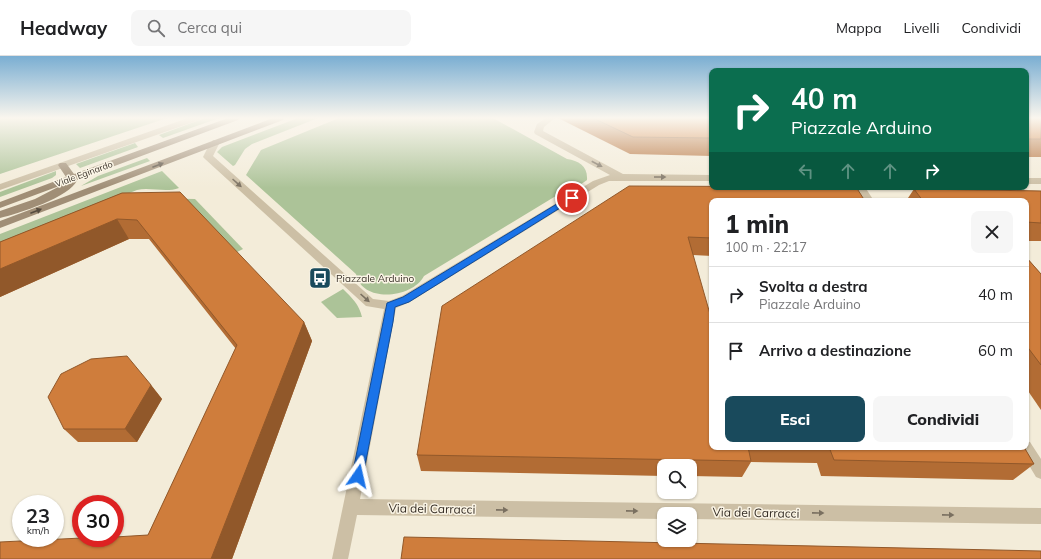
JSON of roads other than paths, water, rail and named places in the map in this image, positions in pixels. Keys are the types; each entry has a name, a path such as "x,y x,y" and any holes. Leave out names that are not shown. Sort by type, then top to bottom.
{"main road":[{"name":"Viale Eginardo","path":"0,205 171,141"},
{"name":"Viale Eginardo","path":"0,225 216,142"},
{"path":"0,215 58,193 70,184 72,178 63,165"}],"street":[{"name":"Viale Eginardo","path":"0,188 128,141"},
{"path":"555,141 620,177"},
{"path":"216,142 208,156 370,303 390,305 406,299 596,183 607,178 709,178"},
{"path":"1029,181 1041,181"},
{"path":"340,559 352,507 390,305"},
{"path":"1027,450 1041,472"},
{"name":"Via dei Carracci","path":"352,507 1041,516"}],"place":[{"name":"Piazzale Arduino","path":"320,278"}]}
